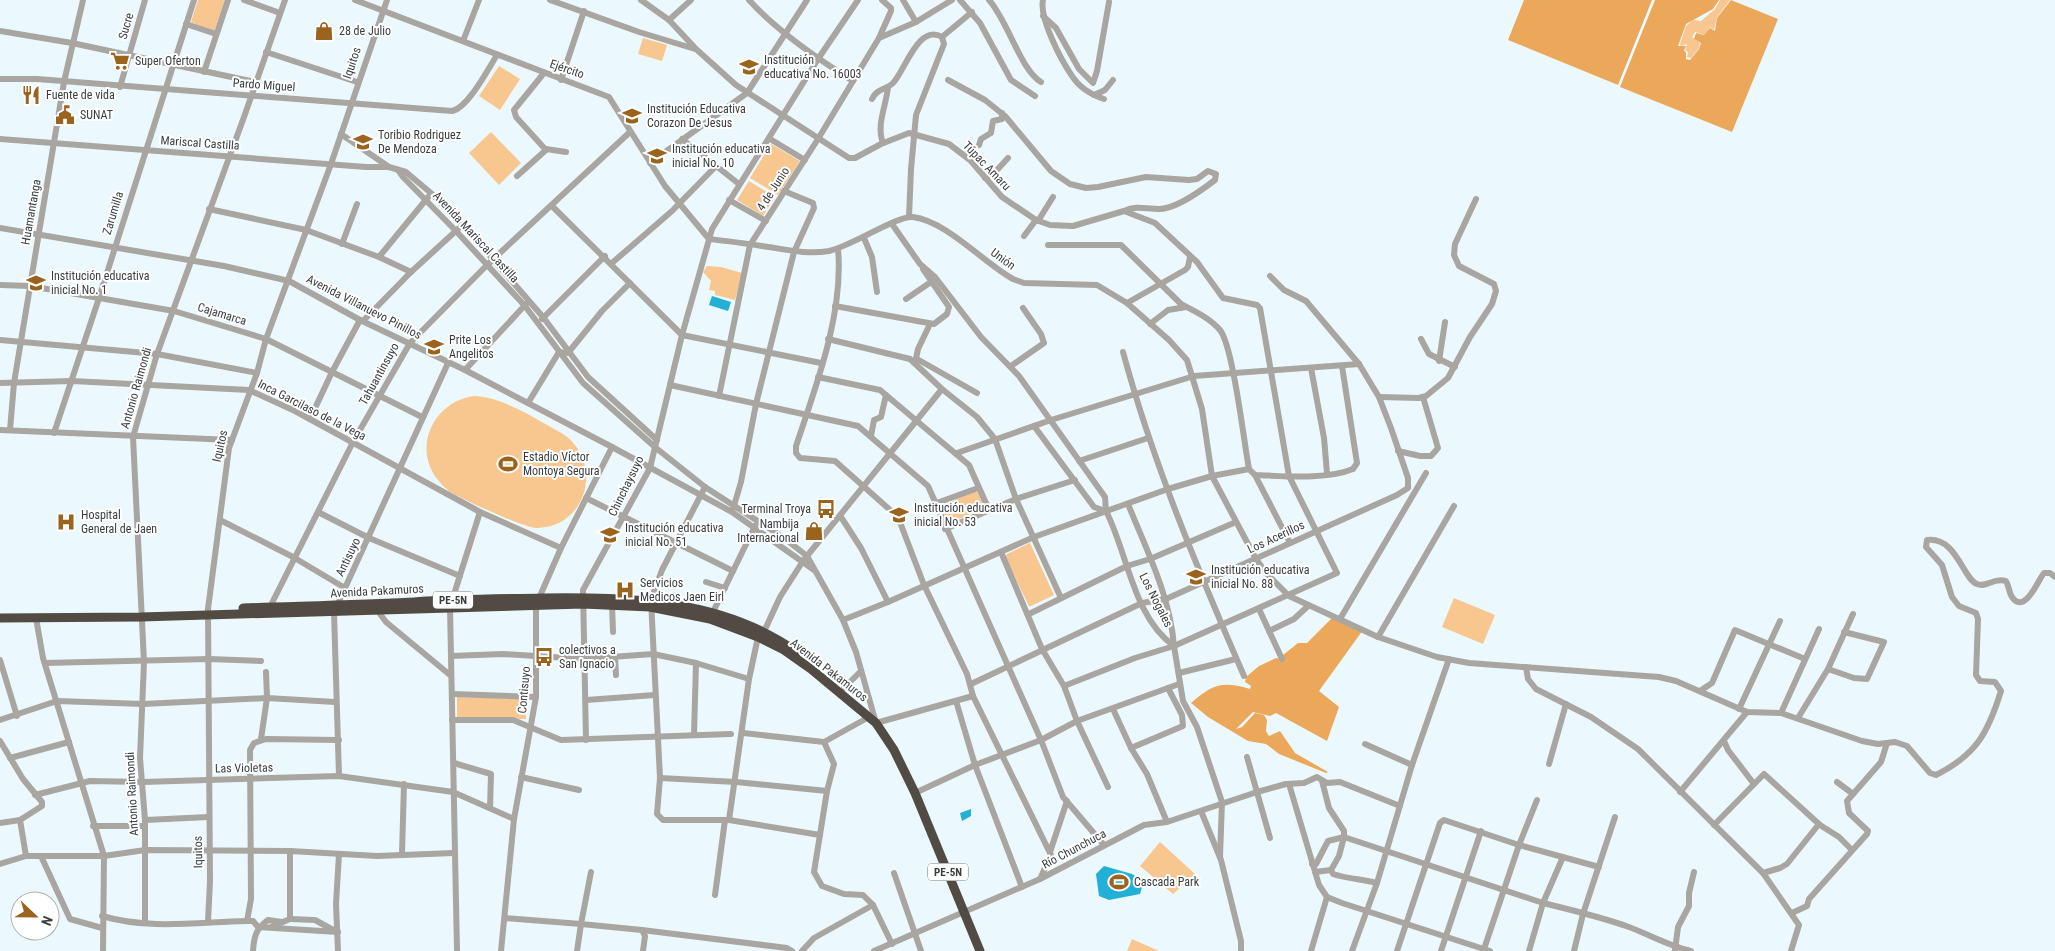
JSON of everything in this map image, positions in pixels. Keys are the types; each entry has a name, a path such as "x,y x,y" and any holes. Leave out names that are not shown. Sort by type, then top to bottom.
{"highway":[{"name":"Avenida Pakamuros","path":"583,601 612,604 651,603"},
{"name":"Avenida Pakamuros","path":"0,618 583,601 651,603 711,616 761,636 784,650 842,691 873,720 894,750 915,793 965,910 980,951"},
{"name":"Avenida Pakamuros","path":"208,612 270,607 377,610 451,604"},
{"name":"Avenida Pakamuros","path":"0,612 140,614"}],"street":[{"name":"Huamantanga","path":"10,430 20,342 64,82 83,0"},
{"name":"Sucre","path":"120,87 145,0"},
{"name":"Zarumilla","path":"54,432 194,0"},
{"path":"204,72 228,0"},
{"path":"244,0 280,13"},
{"name":"Antonio Raimondi","path":"145,923 145,823 140,758 144,662 140,614 134,437 157,354 209,209 230,157 254,82 284,0"},
{"name":"Ejército","path":"355,0 611,98 630,132 678,204 709,239"},
{"name":"Iquitos","path":"208,922 210,850 208,818 208,612 232,440 249,390 257,373 266,339 331,164 352,103 357,82 387,0"},
{"path":"463,41 479,0"},
{"path":"550,0 639,32 696,49"},
{"name":"Túpac Amaru","path":"641,0 651,3 696,49 747,93 849,158 855,158 904,134 914,134 949,144 962,152 1002,197 1037,221 1050,225 1073,226 1138,206 1160,209 1177,203 1215,180 1216,174 1208,171 1197,179 1178,181 1138,178 1086,188 1070,184 1051,171 1002,114"},
{"path":"669,20 691,0"},
{"path":"749,0 762,14 818,59 853,81"},
{"path":"650,162 747,93 807,0"},
{"name":"Chinchaysuyo","path":"586,740 583,590 650,468 682,335 709,239 729,200 784,117 818,59 858,0"},
{"name":"4 de Junio","path":"719,396 750,245 818,139 878,38 891,11 891,8 882,0"},
{"path":"904,0 916,22"},
{"path":"878,38 916,22 951,0 961,0 972,12 1012,80 1035,96"},
{"path":"989,0 1003,19 1028,68 1041,82"},
{"path":"1043,0 1043,16 1046,27 1072,77 1094,95 1104,99"},
{"path":"1043,16 1056,28 1079,69 1093,83 1097,71 1109,2"},
{"path":"561,80 584,11"},
{"path":"872,99 876,92 888,87 899,76 917,44 934,36 942,37 972,12"},
{"path":"186,24 216,34"},
{"path":"0,31 72,43 129,57 173,64 254,82"},
{"path":"709,239 794,252 820,252 838,249 909,217 916,115 943,47 942,37"},
{"path":"266,52 357,82"},
{"name":"Pardo Miguel","path":"0,80 64,82 454,111 469,96 497,55"},
{"path":"544,73 514,110 516,117 546,149 566,152"},
{"path":"948,80 985,100 1002,114 1002,119 992,122 991,133 983,138 979,145"},
{"path":"1094,95 1105,90 1113,80"},
{"path":"883,143 879,127 884,114 888,87"},
{"name":"Tahuantinsuyo","path":"270,607 293,557 353,442 410,342 493,260 630,132"},
{"path":"341,134 389,167"},
{"name":"Mariscal Castilla","path":"0,139 54,145 366,167 389,167 398,170"},
{"path":"682,139 739,184"},
{"path":"770,139 804,160"},
{"path":"517,176 546,149"},
{"path":"985,178 997,170 1008,158"},
{"path":"612,263 678,204 716,166"},
{"name":"Avenida Mariscal Castilla","path":"398,170 406,172 432,194 493,260 583,383 705,487 733,509 758,520 805,559 832,597 843,620"},
{"name":"Avenida Mariscal Castilla","path":"398,170 488,265 527,304 543,317 568,353 588,377 656,444"},
{"path":"733,509 756,404 794,252 813,209 812,203 784,191"},
{"path":"379,257 425,199 432,194"},
{"path":"1024,236 1053,197"},
{"path":"1379,397 1424,397 1448,378 1470,337 1492,304 1496,291 1494,284 1458,266 1454,255 1455,244 1476,199"},
{"path":"729,200 766,221"},
{"path":"342,244 357,204"},
{"path":"552,206 605,256 682,335 728,346 821,363"},
{"path":"209,209 306,230 379,257 411,272"},
{"path":"1064,686 1134,658 1174,646 1337,573 1289,476 1269,371 1260,308 1256,305 1223,298 1197,262 1155,223 1124,211"},
{"name":"Unión","path":"909,217 928,222 945,231 1012,279 1024,282 1097,285 1106,288 1127,303 1182,352 1194,376 1202,409 1212,476 1256,559 1267,574 1289,596 1308,606 1378,637 1418,652 1469,663 1660,677 1700,691 1747,712 1781,713 1850,735 1862,741 1895,742 1907,746 1930,773 1936,774 1965,758 1976,746 2002,691 1995,682 1980,681 1976,675 1976,613 1959,606 1952,597 1942,564 1926,547 1927,540 1937,541 1955,553 1970,579 1976,584 1982,585 1995,579 2006,581 2012,597 2017,601 2023,601 2030,596 2044,572 2050,573 2055,577"},
{"path":"835,306 930,324 934,324 943,318 949,311 949,307 892,224"},
{"path":"310,419 332,372 362,321 462,225"},
{"name":"Avenida Villanuevo Pinillos","path":"0,228 191,262 224,266 289,281 362,321 410,342 465,370 701,496 733,509 754,528 805,559"},
{"path":"864,238 872,257 877,292"},
{"path":"1048,245 1116,244 1128,251 1186,307"},
{"path":"838,249 839,275 835,306 818,377 796,446 797,456 835,461 865,485 898,517 924,585 971,684 973,696 1004,755 1050,852 1051,859 1040,880"},
{"path":"538,322 605,256"},
{"path":"1127,303 1185,270 1188,267 1190,257"},
{"name":"Los Nogales","path":"920,264 935,277 981,337 1011,366 1105,496 1106,511 1142,603 1162,638 1174,646"},
{"path":"1270,276 1284,290 1306,301 1359,364 1379,397 1398,451 1420,456 1432,456 1438,448 1424,397"},
{"path":"906,299 931,282"},
{"path":"528,403 559,352 568,353 602,311 630,283"},
{"name":"Cajamarca","path":"0,285 30,286 174,311 266,339 422,417"},
{"path":"465,370 527,304"},
{"path":"1150,324 1168,310 1186,307 1193,309 1220,330 1229,352 1249,469 1256,475 1290,543"},
{"path":"1011,366 1044,343 1041,334 1023,308"},
{"path":"1439,361 1445,322"},
{"path":"916,361 918,348 930,324"},
{"path":"828,338 916,361 977,394"},
{"path":"1422,339 1429,354 1439,361 1455,367"},
{"path":"0,340 157,354 257,373"},
{"path":"1123,352 1148,438 1244,676"},
{"path":"916,361 942,390 977,417 995,439 1016,499 1062,598"},
{"name":"Antisuyo","path":"339,776 339,740 335,702 336,609 448,363"},
{"path":"957,453 1051,420 1194,376 1359,364"},
{"path":"1256,475 1289,476 1353,469 1356,465 1356,460 1342,366"},
{"path":"1311,368 1324,438 1327,473"},
{"path":"818,377 874,388 886,395 969,465 989,510"},
{"name":"Inca Garcilaso de la Vega","path":"0,383 72,381 249,390 310,419 400,470 480,512 561,548"},
{"path":"670,386 858,426 928,486 945,529 1041,740 1063,798 1104,845"},
{"path":"714,895 727,820 736,782 749,679 761,636 780,597 805,559 841,517 942,390"},
{"path":"870,436 874,420 881,417 884,412 886,395"},
{"path":"1034,426 1094,506 1106,511"},
{"path":"0,430 232,440"},
{"path":"1079,461 1148,438"},
{"name":"Contisuyo","path":"501,951 514,819 536,697 538,602 561,548 612,447"},
{"name":"Los Acerillos","path":"971,684 1142,603 1166,600 1404,492 1409,485 1398,451"},
{"path":"873,720 856,652 843,620 1034,537 1212,476 1249,469"},
{"path":"1340,619 1426,473"},
{"path":"945,529 1016,499 1075,480"},
{"path":"705,487 662,570 651,603 660,778 657,814 659,818 727,820 820,835"},
{"path":"934,504 978,488"},
{"path":"586,498 733,571"},
{"path":"1128,504 1166,600 1172,623 1179,684 1183,700 1197,727 1222,802 1220,857"},
{"path":"1378,637 1454,506"},
{"path":"318,512 369,538 460,576"},
{"path":"457,951 454,763 450,674 451,604 480,512"},
{"path":"841,517 861,548 888,602"},
{"path":"220,520 293,557 345,588"},
{"path":"711,616 758,520"},
{"path":"1029,614 1127,566 1150,559 1236,522"},
{"path":"1001,552 1029,614 1042,649 1064,686 1077,721 1108,787"},
{"path":"706,582 725,588"},
{"path":"612,604 613,632"},
{"path":"1269,631 1294,619 1308,606"},
{"path":"1259,609 1282,659"},
{"path":"377,610 386,622 450,674"},
{"path":"1798,718 1828,669 1853,614"},
{"path":"36,618 45,664 93,826 104,856 103,951"},
{"path":"1738,709 1780,621"},
{"path":"1781,713 1819,629"},
{"path":"1700,691 1712,683 1735,630 1805,659"},
{"path":"1828,669 1854,678 1867,679 1884,642 1844,632"},
{"path":"451,656 503,654 583,660 653,654 696,663 749,679"},
{"path":"616,657 616,675"},
{"path":"1179,673 1236,658"},
{"path":"45,664 209,659 261,661"},
{"path":"1352,951 1377,883 1412,765 1448,659"},
{"path":"0,660 16,716"},
{"path":"694,735 696,663"},
{"path":"1526,667 1531,685 1628,741 1763,873 1799,925 1791,951"},
{"path":"261,740 267,698 266,672"},
{"path":"842,691 860,672"},
{"path":"915,793 975,765 1041,740 1077,721 1179,684"},
{"path":"1131,748 1183,726 1184,719 1168,688"},
{"path":"452,694 536,697"},
{"path":"586,700 655,695"},
{"path":"743,733 824,742 873,720 973,696"},
{"path":"0,720 16,716 57,700 143,704 267,698 335,702"},
{"path":"956,701 975,765 1022,887"},
{"path":"1549,764 1566,704"},
{"path":"1113,709 1131,748 1147,774 1167,822"},
{"path":"1680,792 1747,712"},
{"path":"452,720 513,720 558,739 586,740 658,735 731,734"},
{"path":"247,921 251,909 250,750 254,743 261,740 339,740"},
{"path":"1724,741 1728,750 1754,784"},
{"path":"0,742 35,795 42,802 40,808 20,820 0,823"},
{"path":"10,758 69,742"},
{"path":"824,742 834,764 827,792 814,872 816,880 830,890 844,894 862,895 873,905 892,944"},
{"path":"1792,913 1807,906 1809,899 1868,831 1846,808 1847,801 1881,762 1887,743"},
{"path":"1364,744 1412,765"},
{"path":"1247,757 1270,838"},
{"path":"454,763 491,774 490,808"},
{"path":"1714,825 1764,774 1819,824 1839,837 1852,850"},
{"name":"Las Violetas","path":"35,795 80,782 250,780 339,776 453,792 514,819"},
{"path":"521,777 579,790"},
{"name":"Río Chunchuca","path":"874,951 965,910 1040,880 1144,825 1167,822 1222,802 1257,792 1304,782 1316,777 1329,784 1338,782 1400,806"},
{"path":"660,778 736,782 827,792"},
{"path":"1322,781 1329,808 1344,831 1339,856 1331,870"},
{"path":"1837,782 1853,794"},
{"path":"402,854 404,784"},
{"path":"1289,784 1319,886 1327,897 1366,912 1487,950 1504,890 1537,800"},
{"path":"1050,852 1067,801"},
{"path":"1201,811 1220,857 1242,941 1241,951"},
{"path":"1574,951 1583,914 1615,817"},
{"path":"93,826 208,818"},
{"path":"20,820 26,856"},
{"path":"1397,951 1440,822 1444,820 1519,845 1599,867"},
{"path":"1763,873 1787,864 1819,824"},
{"path":"1441,951 1481,831"},
{"path":"1312,864 1316,864 1328,841 1344,837 1543,903 1562,906 1632,928 1675,949 1691,951"},
{"path":"0,864 26,856 104,856 145,850 290,851 377,856 454,853"},
{"path":"290,851 290,919"},
{"path":"338,951 336,904 339,854"},
{"path":"41,856 70,919 102,928"},
{"path":"1529,951 1543,903 1563,857"},
{"path":"1315,872 1331,870"},
{"path":"1331,870 1332,874 1355,881 1361,879 1377,883"},
{"path":"577,951 591,872"},
{"path":"1675,949 1678,927 1689,906 1694,872"},
{"path":"894,873 922,951"},
{"path":"1311,951 1327,897"},
{"path":"802,951 814,938 873,905"},
{"path":"102,916 119,921 171,926 208,922 254,921 258,927"},
{"path":"505,918 642,930 787,948 792,951"},
{"path":"271,927 290,919 315,920 338,932"},
{"path":"253,951 254,935 258,927 268,920 282,922"},
{"path":"258,927 338,932"},
{"path":"642,930 645,936 643,951"}],"shaded area":[{"path":"198,0 225,0 214,32 191,22"},
{"path":"1524,0 1652,0 1618,85 1508,40"},
{"path":"1655,0 1719,0 1713,9 1686,24 1678,46 1686,46 1684,50 1686,59 1690,60 1699,49 1701,43 1694,39 1696,33 1704,35 1710,28 1715,31 1717,18 1731,0 1778,19 1732,132 1620,87"},
{"path":"1720,0 1730,0 1717,17 1714,30 1710,27 1705,35 1695,32 1692,37 1700,43 1699,48 1691,58 1687,57 1688,52 1685,50 1687,44 1681,46 1680,44 1686,26 1693,20 1701,21 1715,9"},
{"path":"643,38 667,45 662,61 638,54"},
{"path":"499,66 520,79 500,110 479,96"},
{"path":"491,132 521,163 499,185 469,153"},
{"path":"771,144 800,161 778,195 750,178"},
{"path":"749,181 775,197 763,216 737,200"},
{"path":"707,266 721,267 742,273 735,300 715,295 715,291 709,290 711,281 703,272"},
{"name":"Estadio Víctor Montoya Segura","path":"475,396 508,404 558,431 573,442 582,457 586,473 585,489 579,504 569,516 554,525 530,527 455,495 438,480 430,467 427,454 427,440 431,427 449,406 461,399"},
{"path":"973,491 978,492 985,508 947,524 940,507"},
{"path":"1030,543 1054,595 1029,606 1005,557 1007,554"},
{"path":"1454,598 1495,615 1483,644 1442,627"},
{"path":"1334,616 1363,630 1319,691 1339,707 1327,741 1276,713 1270,716 1253,712 1236,729 1242,727 1255,713 1264,715 1267,720 1266,731 1269,736 1280,731 1295,753 1328,772 1326,773 1279,754 1266,744 1248,741 1208,717 1191,703 1212,688 1218,686 1232,685 1250,689 1251,686 1245,682 1246,677 1259,666 1276,658 1283,660 1283,655 1298,643 1307,643"},
{"path":"457,697 526,699 526,719 457,717"},
{"path":"1160,842 1195,874 1173,894 1140,866"},
{"path":"1132,939 1159,951 1127,951"}],"water":[{"path":"712,296 731,302 728,311 709,305"},
{"path":"971,809 971,816 962,821 960,813"},
{"name":"Cascada Park","path":"1104,866 1132,874 1140,879 1142,887 1140,894 1109,900 1099,896 1096,874"}],"place":[{"name":"28 de Julio","path":"324,31"},
{"name":"Super Oferton","path":"120,61"},
{"name":"Institución educativa No. 16003","path":"749,67"},
{"name":"Fuente de vida","path":"31,95"},
{"name":"SUNAT","path":"65,115"},
{"name":"Institución Educativa Corazon De Jesus","path":"632,116"},
{"name":"Toribio Rodriguez De Mendoza","path":"363,142"},
{"name":"Institución educativa inicial No. 10","path":"657,156"},
{"name":"Institución educativa inicial No. 1","path":"36,283"},
{"name":"Prite Los Angelitos","path":"434,347"},
{"name":"Estadio Víctor Montoya Segura","path":"508,464"},
{"name":"Terminal Troya","path":"826,509"},
{"name":"Institución educativa inicial No. 53","path":"899,515"},
{"name":"Hospital General de Jaen","path":"66,522"},
{"name":"Nambija Internacional","path":"814,531"},
{"name":"Institución educativa inicial No. 51","path":"610,535"},
{"name":"Institución educativa inicial No. 88","path":"1196,577"},
{"name":"Servicios Medicos Jaen Eirl","path":"625,590"},
{"name":"colectivos a San Ignacio","path":"544,657"},
{"name":"Cascada Park","path":"1119,882"}]}
